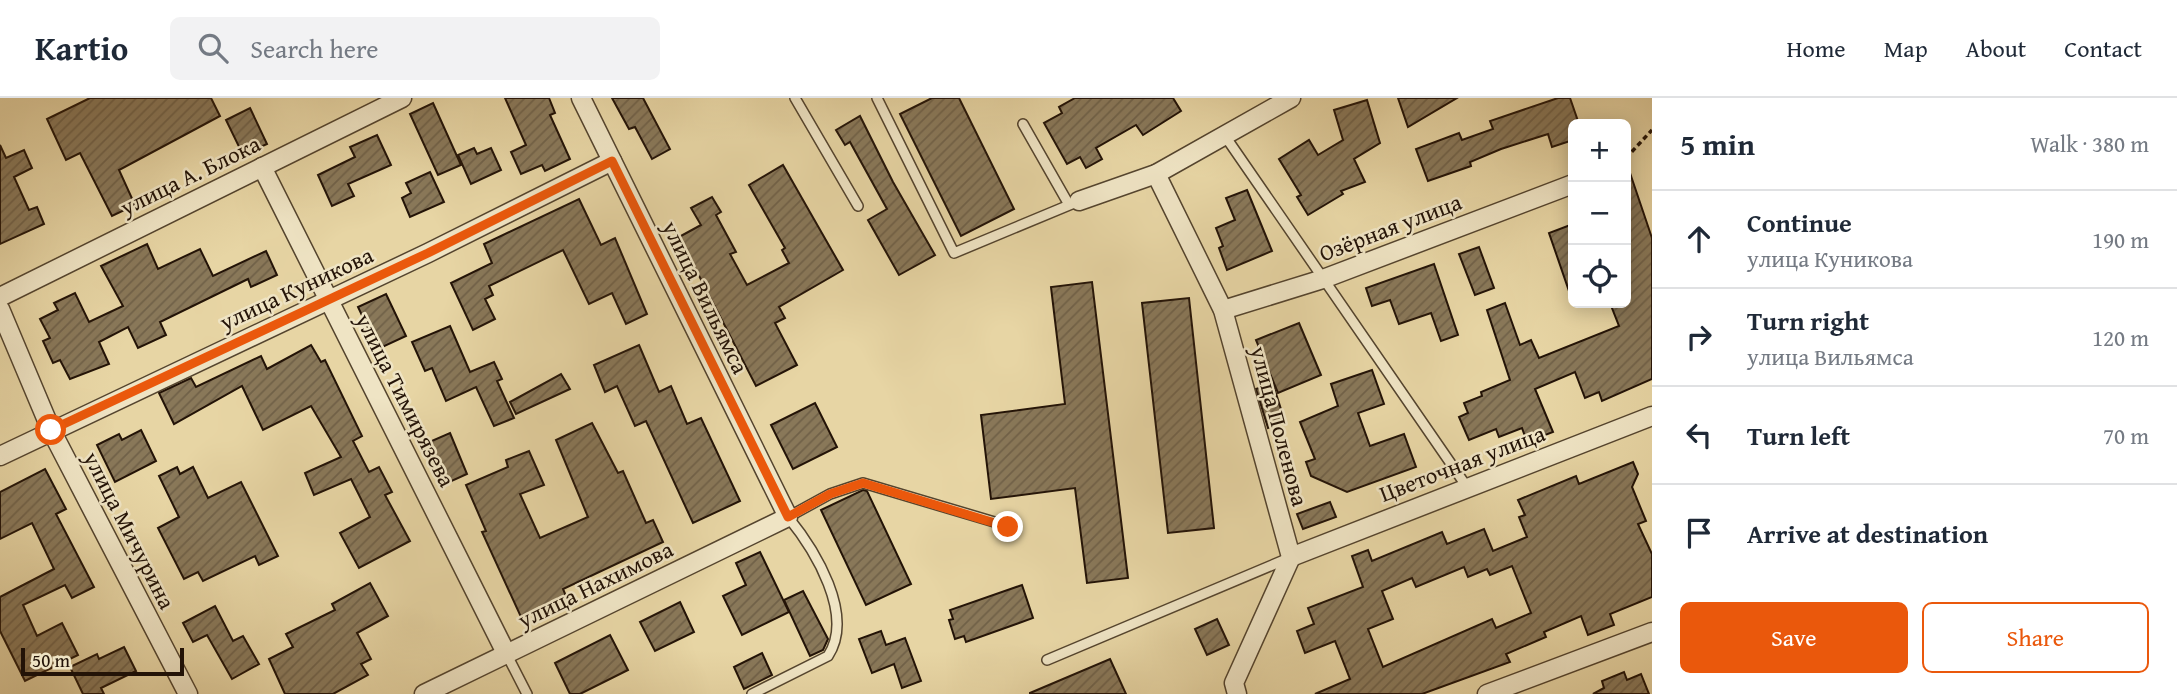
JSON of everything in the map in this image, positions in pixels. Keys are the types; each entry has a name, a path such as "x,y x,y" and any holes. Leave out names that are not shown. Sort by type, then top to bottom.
{"street":[{"name":"улица А. Блока","path":"0,297 402,98"},
{"name":"улица Вильямса","path":"581,98 788,517"},
{"path":"1074,202 1156,174 1291,98"},
{"name":"улица Куникова","path":"0,456 612,161"},
{"name":"улица Тимирязева","path":"262,167 507,655"},
{"name":"улица Поленова","path":"1156,174 1223,310 1291,557"},
{"name":"Озёрная улица","path":"1223,310 1322,279 1568,186"},
{"name":"улица Мичурина","path":"0,309 51,430 188,694"},
{"name":"Цветочная улица","path":"1291,557 1652,416"},
{"name":"улица Нахимова","path":"424,694 788,517"},
{"path":"1237,694 1234,683 1291,557"},
{"path":"1487,694 1652,632"}],"lane":[{"path":"795,98 858,206"},
{"path":"877,98 954,253 1074,202 1023,124"},
{"path":"1225,136 1467,487"},
{"path":"752,694 828,656 835,646 835,598 803,536 788,517 830,494 863,483 1008,527"},
{"path":"1048,660 1291,557"},
{"path":"507,655 527,694"}],"path":[{"path":"1631,153 1652,130"}],"building":[{"path":"90,98 211,98 220,116 119,170 135,205 112,216 80,153 66,160 47,119"},
{"path":"505,98 549,98 555,113 550,115 570,159 545,171 542,165 521,174 511,152 526,145"},
{"path":"612,98 643,98 670,149 652,159 635,127 629,129"},
{"path":"932,98 959,98 1014,209 961,236 900,114"},
{"path":"1075,98 1173,98 1181,111 1143,135 1136,125 1096,148 1102,159 1086,168 1080,157 1067,164 1044,123 1062,113 1059,107"},
{"path":"1398,98 1457,98 1408,127"},
{"path":"1558,98 1570,98 1577,119 1568,119 1568,142 1552,147 1548,134 1501,149 1470,162 1471,166 1428,181 1416,149 1459,133 1462,140 1493,129 1490,121"},
{"path":"1367,100 1380,143 1354,159 1365,182 1341,191 1343,194 1308,215 1297,197 1301,195 1279,159 1309,140 1318,155 1343,140 1334,110"},
{"path":"433,103 461,165 438,175 410,114"},
{"path":"250,108 267,144 243,155 226,120"},
{"path":"860,116 893,182 935,255 899,275 868,220 887,209 850,142 845,145 836,130"},
{"path":"377,135 391,165 348,184 354,196 332,206 318,175 355,157 350,147"},
{"path":"0,145 6,158 24,150 32,168 14,177 29,210 37,207 44,224 0,244"},
{"path":"474,148 477,154 491,148 501,170 471,184 458,155"},
{"path":"783,165 843,270 779,307 785,318 775,323 797,365 756,386 679,237 701,225 691,208 712,197 721,212 716,215 736,252 730,254 747,285 789,263 782,250 785,248 749,185"},
{"path":"430,172 444,202 410,217 402,198 411,193 406,183"},
{"path":"1631,176 1652,238 1652,379 1602,401 1599,392 1585,398 1575,372 1535,389 1553,432 1527,442 1522,428 1499,437 1496,429 1469,440 1459,417 1468,413 1464,403 1482,396 1481,392 1510,380 1487,310 1505,303 1520,345 1531,340 1539,358 1619,326 1612,308 1631,308"},
{"path":"1247,190 1272,251 1227,270 1219,248 1223,246 1216,228 1235,220 1226,198"},
{"path":"579,199 601,245 615,238 647,314 626,324 612,293 589,304 563,250 489,286 493,295 485,299 495,319 473,330 451,283 492,263 484,244"},
{"path":"1568,226 1568,288 1549,233"},
{"path":"147,244 158,269 200,249 213,276 266,251 277,275 251,287 248,279 160,322 166,335 138,348 128,327 99,342 109,364 70,379 60,360 53,363 43,341 50,338 40,319 58,310 54,303 75,293 89,322 123,306 101,266"},
{"path":"1479,247 1494,288 1475,295 1459,254"},
{"path":"1434,264 1458,335 1441,341 1431,313 1399,324 1390,300 1372,306 1366,288"},
{"path":"1092,282 1128,578 1087,583 1075,488 991,499 981,415 1065,404 1051,287"},
{"path":"386,294 406,336 378,349 358,307"},
{"path":"1189,298 1214,528 1168,533 1142,303"},
{"path":"1299,323 1321,375 1278,393 1256,340"},
{"path":"450,326 470,372 494,362 502,379 497,381 514,418 494,426 476,387 446,401 432,368 425,371 412,342"},
{"path":"311,345 321,362 325,360 362,436 353,441 369,472 379,467 392,492 385,495 410,541 359,568 340,533 370,517 351,479 314,495 305,473 341,457 311,406 263,430 242,386 174,424 159,393 191,378 196,387 261,356 267,369"},
{"path":"639,345 659,392 671,386 687,424 701,418 740,501 693,523 646,421 635,426 617,386 605,392 594,365"},
{"path":"1372,370 1384,404 1358,413 1370,446 1404,434 1416,467 1347,492 1311,476 1306,462 1315,459 1300,422 1338,406 1331,384"},
{"path":"561,374 570,389 516,414 510,402"},
{"path":"1273,384 1285,422 1268,428 1256,389"},
{"path":"815,403 837,447 793,469 771,425"},
{"path":"592,423 618,473 623,471 646,523 653,520 663,542 563,589 566,596 521,617 482,532 486,531 466,485 508,467 506,460 529,451 544,485 520,494 540,538 588,517 556,440"},
{"path":"141,430 156,461 115,482 97,445 119,434 122,440"},
{"path":"450,433 467,474 445,484 427,443"},
{"path":"1633,462 1638,474 1632,487 1646,521 1638,524 1652,554 1652,597 1610,614 1614,625 1588,635 1581,616 1544,632 1546,637 1506,654 1510,662 1422,694 1315,694 1350,679 1335,641 1305,653 1297,631 1314,624 1308,608 1363,587 1352,556 1368,550 1372,561 1442,532 1447,544 1484,529 1493,551 1527,537 1519,517 1525,515 1518,500 1576,476 1579,484","holes":["1512,566 1531,613 1496,628 1492,619 1383,667 1368,629 1393,619 1382,591 1412,578 1416,587 1464,567 1468,577 1487,569 1490,575"]},
{"path":"177,467 180,474 193,467 208,498 241,482 278,556 259,565 255,556 203,581 198,572 184,579 158,528 179,517 159,476"},
{"path":"45,469 66,509 56,514 94,587 72,598 65,585 23,605 37,636 62,623 78,655 25,681 0,631 0,597 54,569 32,523 0,539 0,492"},
{"path":"863,490 867,491 911,584 866,605 821,510"},
{"path":"1330,502 1336,517 1303,529 1297,514"},
{"path":"760,552 789,612 742,635 723,596 746,585 736,563"},
{"path":"370,583 388,616 357,633 371,659 361,664 368,675 333,694 285,694 269,659 293,647 286,634 335,610 332,604"},
{"path":"1022,585 1033,618 966,642 964,636 955,639 949,620 953,619 950,610"},
{"path":"803,591 828,639 823,650 810,656 784,600"},
{"path":"680,602 694,632 655,651 640,622"},
{"path":"215,606 233,641 243,636 259,664 232,679 207,635 193,642 183,623"},
{"path":"1217,619 1229,645 1207,655 1195,629"},
{"path":"881,631 886,645 905,638 921,681 902,688 894,664 872,673 859,639"},
{"path":"610,635 628,670 580,694 570,694 555,663"},
{"path":"124,647 136,671 101,688 104,694 83,694 70,667 97,654 99,659"},
{"path":"762,653 772,675 744,689 734,667"},
{"path":"1110,659 1126,694 1030,694 1030,693"},
{"path":"1624,672 1627,680 1641,674 1649,694 1593,694 1604,688 1602,681"}],"route":[{"path":"51,430 428,253 612,161 788,517 830,494 863,483 1008,527"}]}
